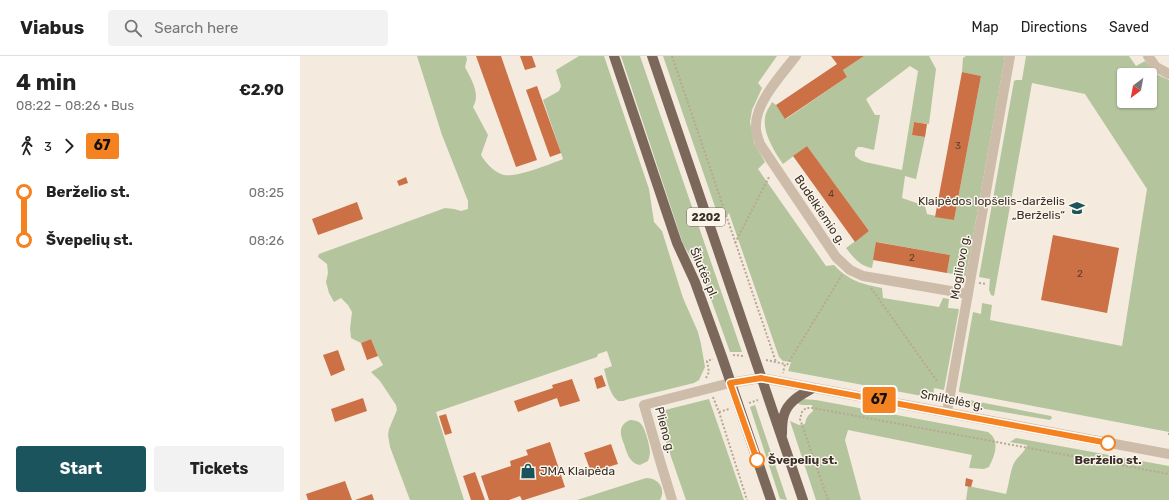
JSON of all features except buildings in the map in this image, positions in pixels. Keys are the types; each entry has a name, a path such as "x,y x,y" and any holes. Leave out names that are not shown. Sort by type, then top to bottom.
{"main road":[{"name":"Šilutės pl.","path":"614,56 677,243 694,282 770,500"},
{"name":"Šilutės pl.","path":"652,56 803,500"},
{"path":"782,436 784,415 790,404 796,398 813,388"}],"street":[{"name":"Budelkiemio g.","path":"796,56 766,96 758,110 755,126 760,144 836,257 850,270 863,276 968,294"},
{"name":"Mogiliovo g.","path":"947,412 1010,56"},
{"path":"1148,56 1156,67 1169,74"},
{"name":"Smiltelės g.","path":"730,383 761,378 1169,454"},
{"name":"Plieno g.","path":"672,500 644,405 730,383"}],"path":[{"path":"672,56 776,362"},
{"path":"735,243 775,166"},
{"path":"787,365 846,267"},
{"path":"863,276 938,381"},
{"path":"709,388 719,412 747,500"},
{"path":"828,500 800,419 802,412 806,408 1169,474"}],"green space":[{"path":"417,56 466,56 467,59 465,67 476,92 473,107 488,135 481,155 492,169 498,173 514,175 531,171 563,159 543,100 559,91 561,86 556,70 579,56 604,56 649,189 654,222 662,231 683,298 698,332 705,367 699,380 694,383 618,401 610,390 604,369 612,366 607,351 598,354 597,357 436,412 464,500 410,500 390,447 388,435 397,410 396,405 380,381 371,372 383,365 371,339 361,343 351,338 350,329 352,312 341,298 334,302 329,293 326,282 328,273 327,264 318,257 319,254 445,208 461,211 468,209 468,201 442,135"},
{"path":"621,56 640,56 742,352 730,352 703,277 683,244"},
{"path":"663,56 777,56 758,83 762,88 752,110 750,122 754,143 765,162 758,169 826,266 834,265 845,275 856,281 882,288 883,298 939,307 943,298 949,299 948,308 959,309 944,390 934,388 933,398 788,371 791,362 783,361 779,357 729,213 721,224"},
{"path":"864,56 929,56 936,69 929,124 914,122 912,135 925,137 916,179 905,176 902,198 925,206 927,214 954,220 981,76 962,72 963,58 966,56 1005,56 966,276 947,273 950,255 877,242 872,268 860,263 846,248 869,231 807,146 783,164 776,153 766,132 765,125 767,111 772,102 786,119 847,77 843,70","holes":["910,66 918,71 902,170 860,160 855,156 855,151 858,147 874,150 880,115 875,115 866,99"]},
{"path":"1026,56 1129,56 1136,66 1145,61 1152,68 1117,68 1117,108 1157,108 1157,74 1169,80 1169,432 959,392 973,312 981,314 982,303 992,305 990,320 1122,346 1147,189 1085,94 1032,83 994,296 991,295 989,290 990,279 979,277 1014,81 1022,80"},
{"path":"709,399 744,500 686,500 659,422 659,418 665,410"},
{"path":"802,399 816,400 988,432 993,436 995,441 994,456 989,467 984,469 969,468 972,455 848,430 845,440 861,500 816,500 790,421 799,425 805,424 806,420 813,411 812,405 802,405 796,403"},
{"path":"969,400 1051,416 1052,418 1050,420 979,408 967,404"},
{"path":"755,405 787,500 780,499 750,407"},
{"path":"630,420 639,422 643,426 649,446 650,453 648,461 640,465 633,462 629,457 622,437 621,430 623,424"},
{"path":"1016,438 1169,466 1169,500 966,500 968,486 1006,494 1014,463 1025,450 1027,445 1010,442"},
{"path":"646,478 655,480 662,488 662,496 660,500 577,500"}],"bus line":[{"name":"67","path":"757,460 730,383 761,378 1108,443"}],"place":[{"name":"Klaipėdos lopšelis-darželis „Berželis“","path":"1077,208"},
{"name":"Berželio st.","path":"1108,443"},
{"name":"Švepelių st.","path":"757,460"},
{"name":"JMA Klaipėda","path":"528,471"}]}
